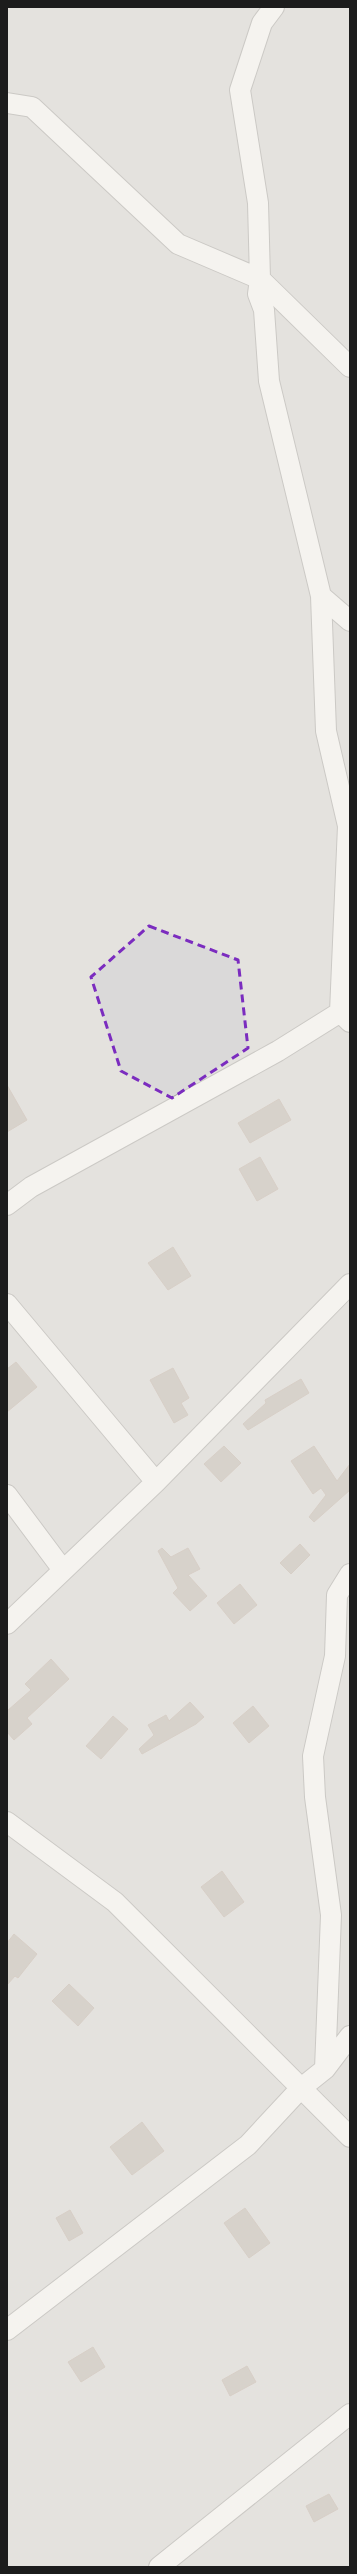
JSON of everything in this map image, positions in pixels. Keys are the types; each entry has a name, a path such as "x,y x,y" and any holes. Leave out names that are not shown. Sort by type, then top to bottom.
{"street":[{"path":"7,1205 31,1187 346,1013 348,826 326,730 321,596 269,381 264,310 258,294 260,280 258,203 240,90 262,23 274,7"},
{"path":"7,103 32,107 178,244 260,280 350,367"},
{"path":"321,596 350,621"},
{"path":"7,1624 156,1482 350,1284"},
{"path":"7,1304 156,1482"},
{"path":"7,1495 63,1570"},
{"path":"325,2069 331,1915 315,1797 313,1756 335,1656 337,1595 350,1574"},
{"path":"7,1822 115,1902 300,2089 350,2137"},
{"path":"7,2330 248,2144 300,2089 325,2069 350,2036"},
{"path":"159,2567 350,2414"}],"highlighted area":[{"path":"149,926 238,960 248,1048 172,1098 121,1071 91,977"}],"shaded area":[{"path":"7,7 350,7 350,2567 7,2567"}],"building":[{"path":"7,1085 27,1120 7,1132"},
{"path":"279,1099 291,1120 250,1143 238,1123"},
{"path":"260,1157 278,1189 257,1201 239,1169"},
{"path":"173,1247 191,1276 168,1290 148,1263"},
{"path":"16,1362 37,1387 7,1412 7,1369"},
{"path":"173,1368 189,1398 181,1403 188,1415 174,1423 150,1380"},
{"path":"301,1379 309,1393 248,1430 243,1424 266,1403 265,1400"},
{"path":"224,1446 241,1463 221,1482 204,1464"},
{"path":"314,1446 337,1481 350,1464 350,1490 314,1522 309,1517 326,1495 321,1488 313,1494 291,1461"},
{"path":"300,1544 310,1555 291,1574 280,1563"},
{"path":"162,1548 171,1557 188,1548 200,1569 188,1575 207,1596 190,1611 173,1593 178,1588 158,1551"},
{"path":"240,1584 257,1605 234,1624 217,1603"},
{"path":"51,1659 69,1679 27,1718 32,1724 14,1740 7,1732 7,1711 31,1690 25,1684"},
{"path":"190,1702 204,1717 196,1724 142,1754 139,1749 154,1735 148,1725 166,1715 169,1721"},
{"path":"253,1706 269,1726 249,1743 233,1723"},
{"path":"113,1716 128,1729 101,1759 86,1746"},
{"path":"222,1871 244,1902 224,1917 201,1887"},
{"path":"14,1934 37,1954 18,1978 15,1976 7,1985 7,1943"},
{"path":"69,1984 94,2008 78,2026 52,2001"},
{"path":"142,2122 164,2151 132,2175 110,2147"},
{"path":"245,2208 270,2243 249,2258 224,2223"},
{"path":"70,2210 83,2233 69,2241 56,2218"},
{"path":"93,2347 105,2367 81,2382 68,2362"},
{"path":"247,2366 256,2382 230,2396 222,2380"},
{"path":"329,2494 338,2509 314,2522 306,2506"}]}
